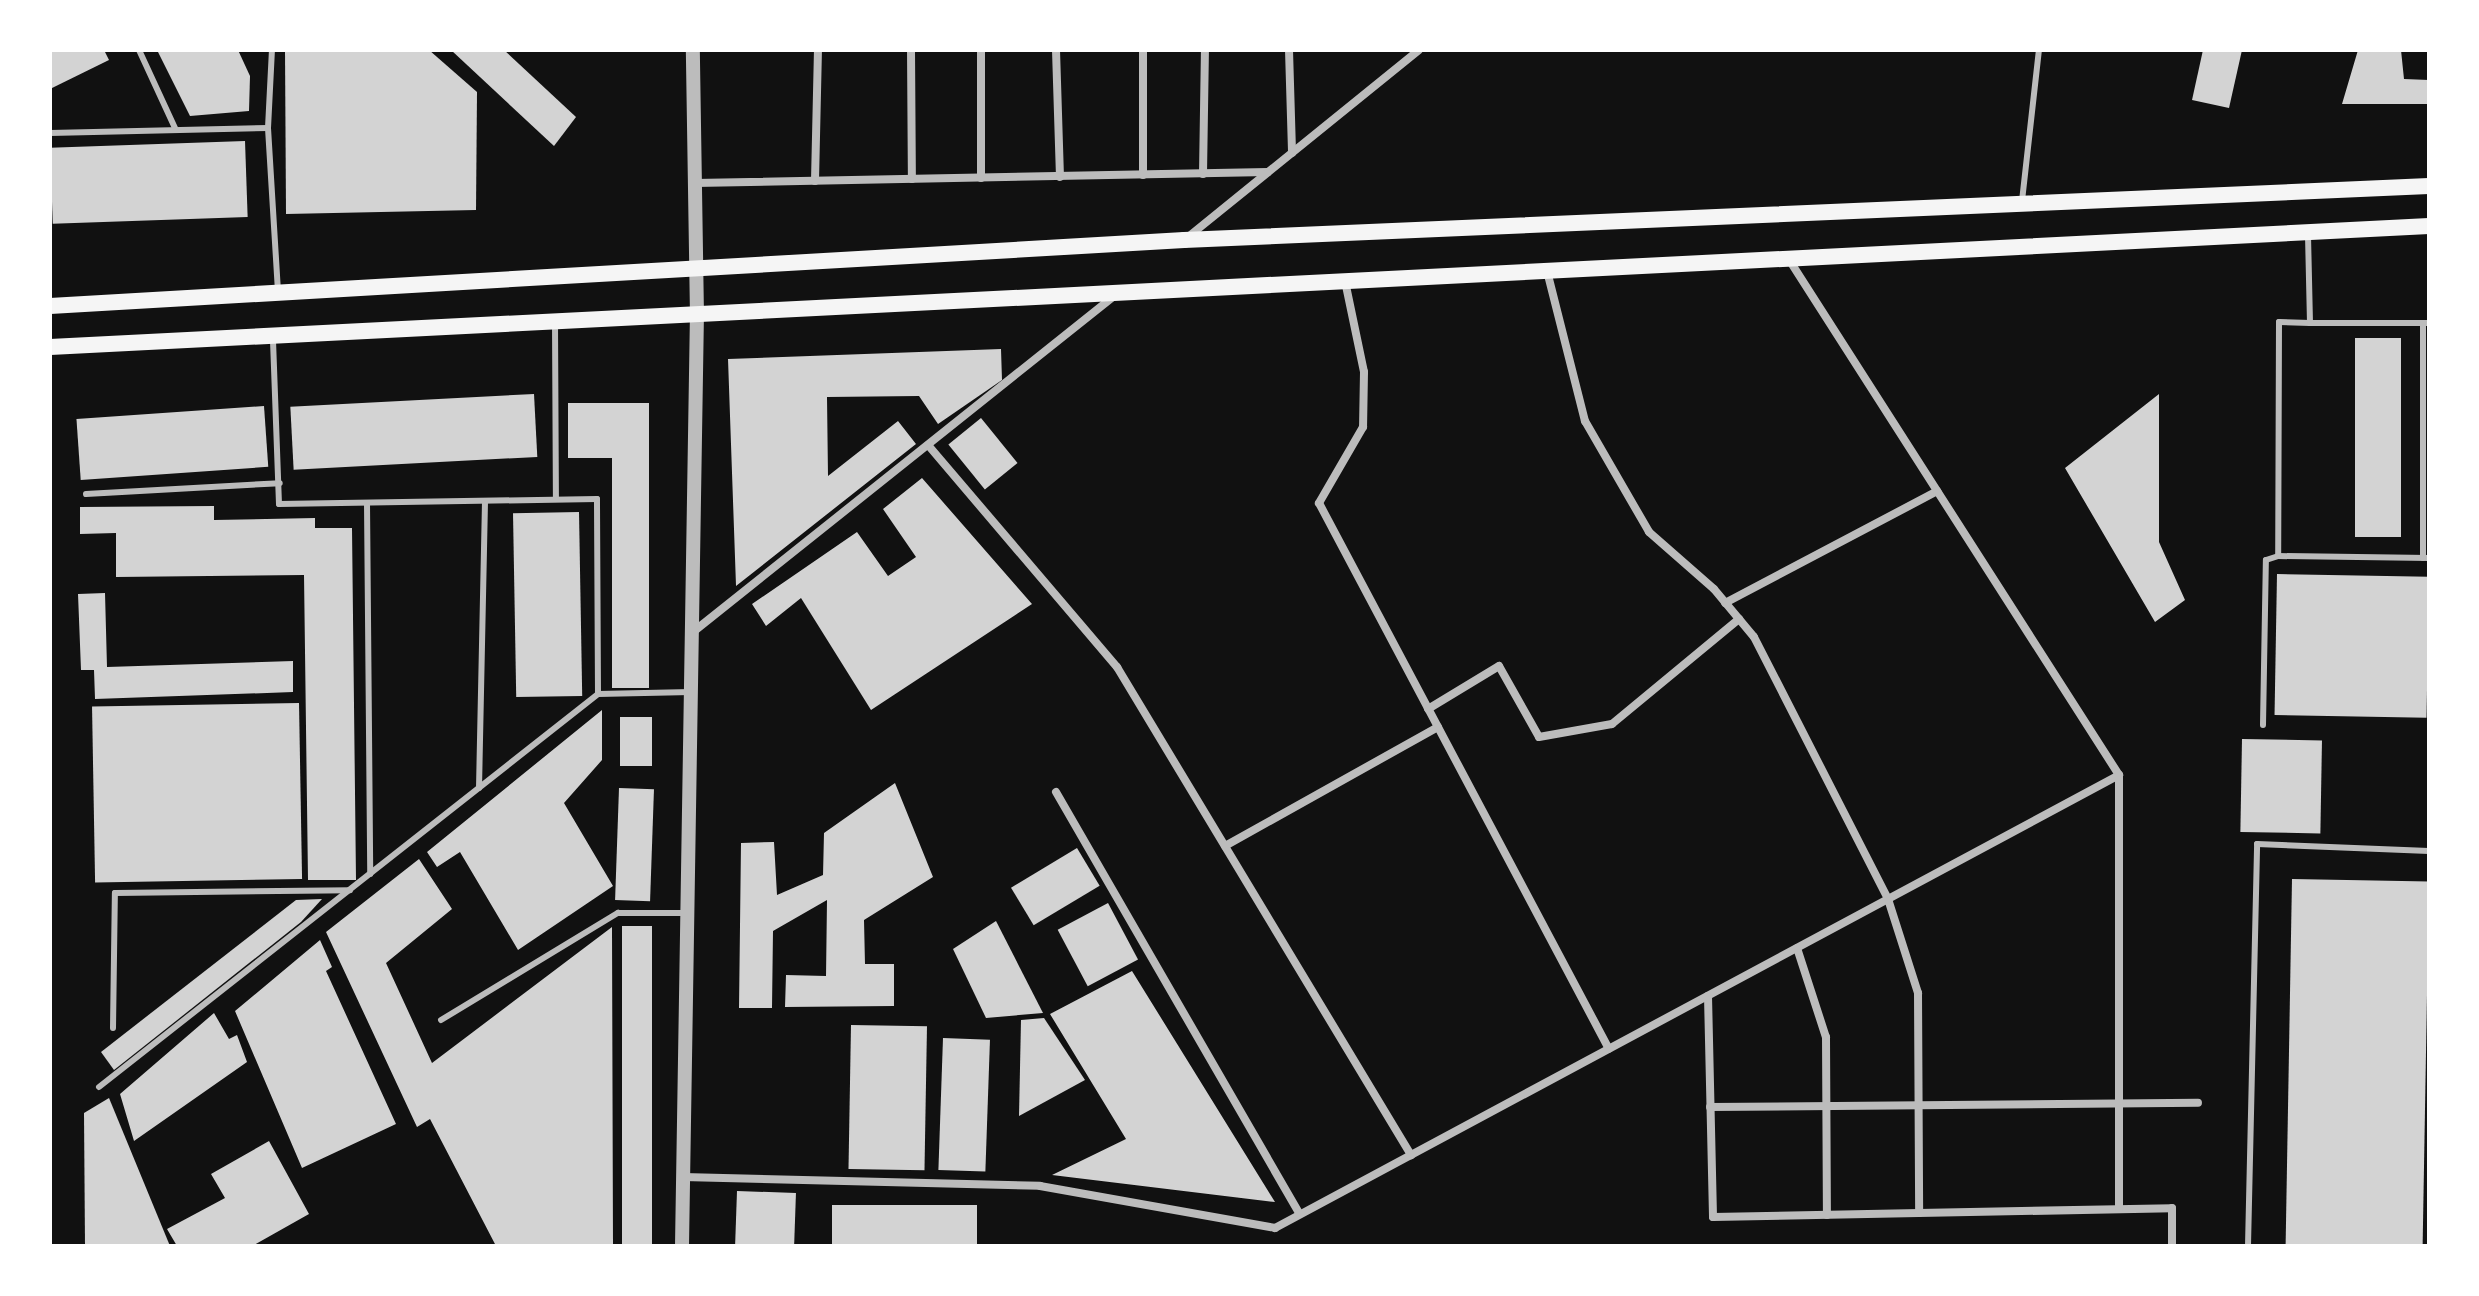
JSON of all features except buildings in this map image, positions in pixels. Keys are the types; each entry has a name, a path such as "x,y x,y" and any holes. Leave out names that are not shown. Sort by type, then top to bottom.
{"main road":[{"path":"50,306 1184,240 2429,186"},
{"path":"50,347 2429,226"}],"street":[{"path":"682,1246 697,316 693,50"},
{"path":"815,181 818,50"},
{"path":"911,50 912,179"},
{"path":"981,50 981,178"},
{"path":"1056,50 1060,177"},
{"path":"1143,50 1143,175"},
{"path":"1203,174 1205,50"},
{"path":"1289,50 1292,153"},
{"path":"1184,240 1419,50"},
{"path":"695,183 1268,172"},
{"path":"1788,258 2119,775 2119,1209"},
{"path":"1547,271 1585,421 1649,532 1739,619 1888,899 1918,993 1919,1213"},
{"path":"1345,281 1364,372 1363,427 1319,503 1609,1049"},
{"path":"692,633 1118,293"},
{"path":"928,445 1117,667 1411,1155"},
{"path":"1725,603 1937,491"},
{"path":"1428,709 1499,666 1539,737 1612,724 1739,619"},
{"path":"1225,846 1438,727"},
{"path":"683,1177 1040,1186 1275,1228 2119,775"},
{"path":"1056,792 1300,1214"},
{"path":"1797,948 1826,1037 1827,1215"},
{"path":"1708,996 1713,1217 2172,1208 2172,1246"},
{"path":"1710,1107 1826,1109 2198,1103"}],"lane":[{"path":"139,50 176,130"},
{"path":"272,50 268,128 278,293"},
{"path":"2022,203 2039,50"},
{"path":"50,133 268,128"},
{"path":"2308,231 2310,323"},
{"path":"2263,725 2266,560 2278,556 2426,558 2426,323 2279,322 2278,556"},
{"path":"555,323 556,499"},
{"path":"273,337 279,504 597,499 598,694"},
{"path":"86,494 280,483"},
{"path":"479,788 485,501"},
{"path":"367,503 370,874"},
{"path":"99,1087 598,694 691,692"},
{"path":"2248,1246 2257,844 2429,851"},
{"path":"113,1028 115,893 350,890"},
{"path":"441,1020 618,913 687,913"}]}
